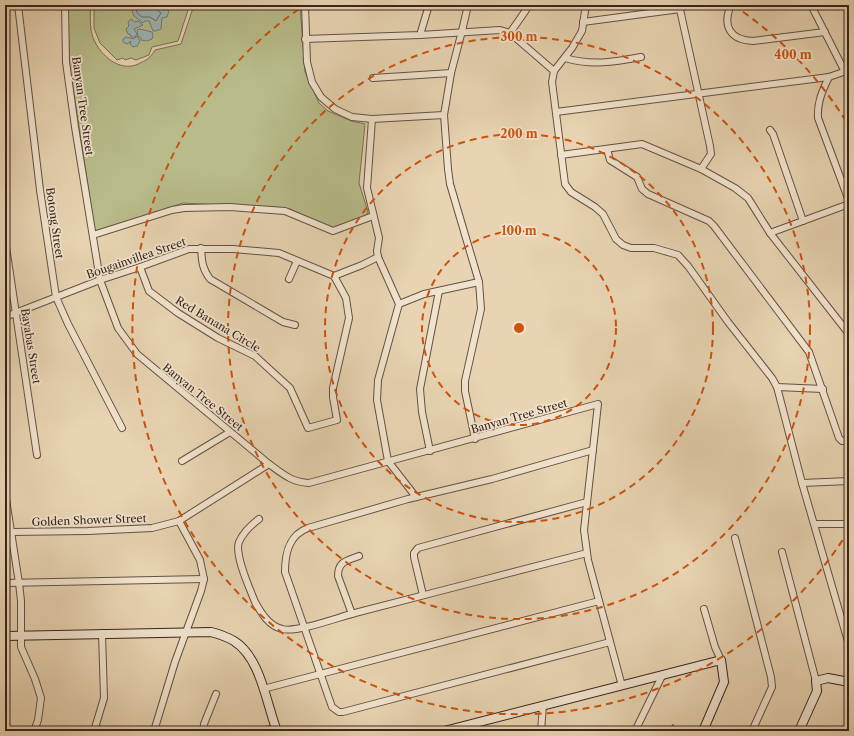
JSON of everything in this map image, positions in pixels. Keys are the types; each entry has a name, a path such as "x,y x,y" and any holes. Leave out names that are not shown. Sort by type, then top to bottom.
{"street":[{"name":"Botong Street","path":"18,5 40,190 56,297 68,324 122,428"},
{"name":"Banyan Tree Street","path":"65,5 66,62 100,280 118,328 136,354 269,464 291,480 299,482 309,483 475,439 598,404 593,450"},
{"path":"305,5 307,62 312,82 321,97 335,109 352,117 372,119 444,115"},
{"path":"420,35 429,5"},
{"path":"468,5 451,73 444,115 450,184 479,282 481,309 465,381 465,391 475,439"},
{"path":"510,33 526,10 525,5"},
{"path":"585,5 582,31 572,48 554,71 552,82 566,184 571,192 595,207 603,214 616,239 623,245 631,248 654,248 678,255 688,266 728,322 772,378 777,387 802,483 849,645"},
{"path":"731,5 726,15 728,25 734,36 742,40 753,41 825,32"},
{"path":"556,112 829,77 847,71 811,5"},
{"path":"583,22 680,7 710,146 711,154 701,169"},
{"path":"305,39 420,35 500,30 510,33 554,71"},
{"path":"565,58 585,63 641,58"},
{"path":"374,78 451,73"},
{"path":"770,233 849,202 818,118 817,108 829,77"},
{"path":"372,119 367,188 379,238 377,251 378,256 399,304 378,380 377,400 388,461 416,497"},
{"path":"770,130 773,134 803,221"},
{"path":"561,155 642,144 701,169 735,188 748,198 770,233 849,334"},
{"path":"607,149 610,160 637,178 642,189 648,194 709,221 714,226 809,352 839,438 842,441 849,441"},
{"path":"93,235 172,210 184,208 230,207 285,211 333,231 373,216"},
{"name":"Bayabas Street","path":"5,240 37,455"},
{"name":"Bougainvillea Street","path":"5,317 100,280 189,249 201,248 278,253 334,276"},
{"path":"201,248 204,271 210,279 283,322 295,325"},
{"path":"334,276 362,266 378,256"},
{"path":"290,279 297,261"},
{"name":"Red Banana Circle","path":"140,267 149,291 178,313 218,338 255,356 290,388 308,428 337,420 333,388 349,318 346,298 334,276"},
{"path":"399,304 424,294 479,282"},
{"path":"430,451 422,412 420,389 439,291"},
{"path":"777,387 823,389"},
{"path":"182,461 230,432"},
{"path":"610,642 343,712 338,712 332,707 285,572 288,548 291,540 300,531 308,528 416,497 492,479 593,450 584,530 587,553 622,686"},
{"name":"Golden Shower Street","path":"11,532 152,528 179,521 269,464"},
{"path":"802,483 849,481"},
{"path":"5,493 21,601 21,647 35,679 41,698 38,720 34,731"},
{"path":"423,595 414,557 418,548 587,502"},
{"path":"259,519 248,528 239,543 237,554 255,602 270,623 283,630 304,627 587,553"},
{"path":"154,731 204,579 200,560 179,521"},
{"path":"814,524 849,524"},
{"path":"735,538 771,677 772,687 752,731"},
{"path":"782,552 816,681 817,691 799,731"},
{"path":"352,614 338,576 338,570 339,566 343,563 359,556"},
{"path":"5,583 204,579"},
{"path":"263,688 599,601"},
{"path":"703,731 724,682 721,660 715,647 704,609"},
{"path":"5,636 211,632 234,641 250,658 263,688 276,729 262,731"},
{"path":"94,731 104,698 102,633"},
{"path":"444,731 721,660"},
{"path":"635,731 662,676"},
{"path":"816,681 828,678 849,682"},
{"path":"203,731 204,724 216,694"},
{"path":"541,731 543,706"}],"green space":[{"path":"68,5 91,5 91,30 96,44 113,62 128,66 136,65 147,59 155,50 181,44 194,5 300,5 305,72 319,103 328,111 351,121 365,124 359,183 368,212 366,216 333,229 290,209 183,203 95,232 69,62"},
{"path":"94,5 174,5 188,10 178,41 152,47 149,55 136,60 131,58 125,60 123,58 117,60 100,43 94,28"}],"water":[{"path":"134,5 143,5 147,10 144,5 154,5 169,11 167,17 162,18 161,29 153,31 149,21 145,21 143,23 134,16 132,11"},
{"path":"131,19 135,22 138,21 143,25 134,29 137,34 135,37 131,37 126,29 129,26 128,22"},
{"path":"140,29 152,32 152,39 147,41 141,40 138,36 137,30"},
{"path":"137,36 140,41 137,46 133,47 130,44 131,41 127,44 123,42 123,39 126,37 134,39"}],"waterway":[{"path":"670,731 673,725"}]}
